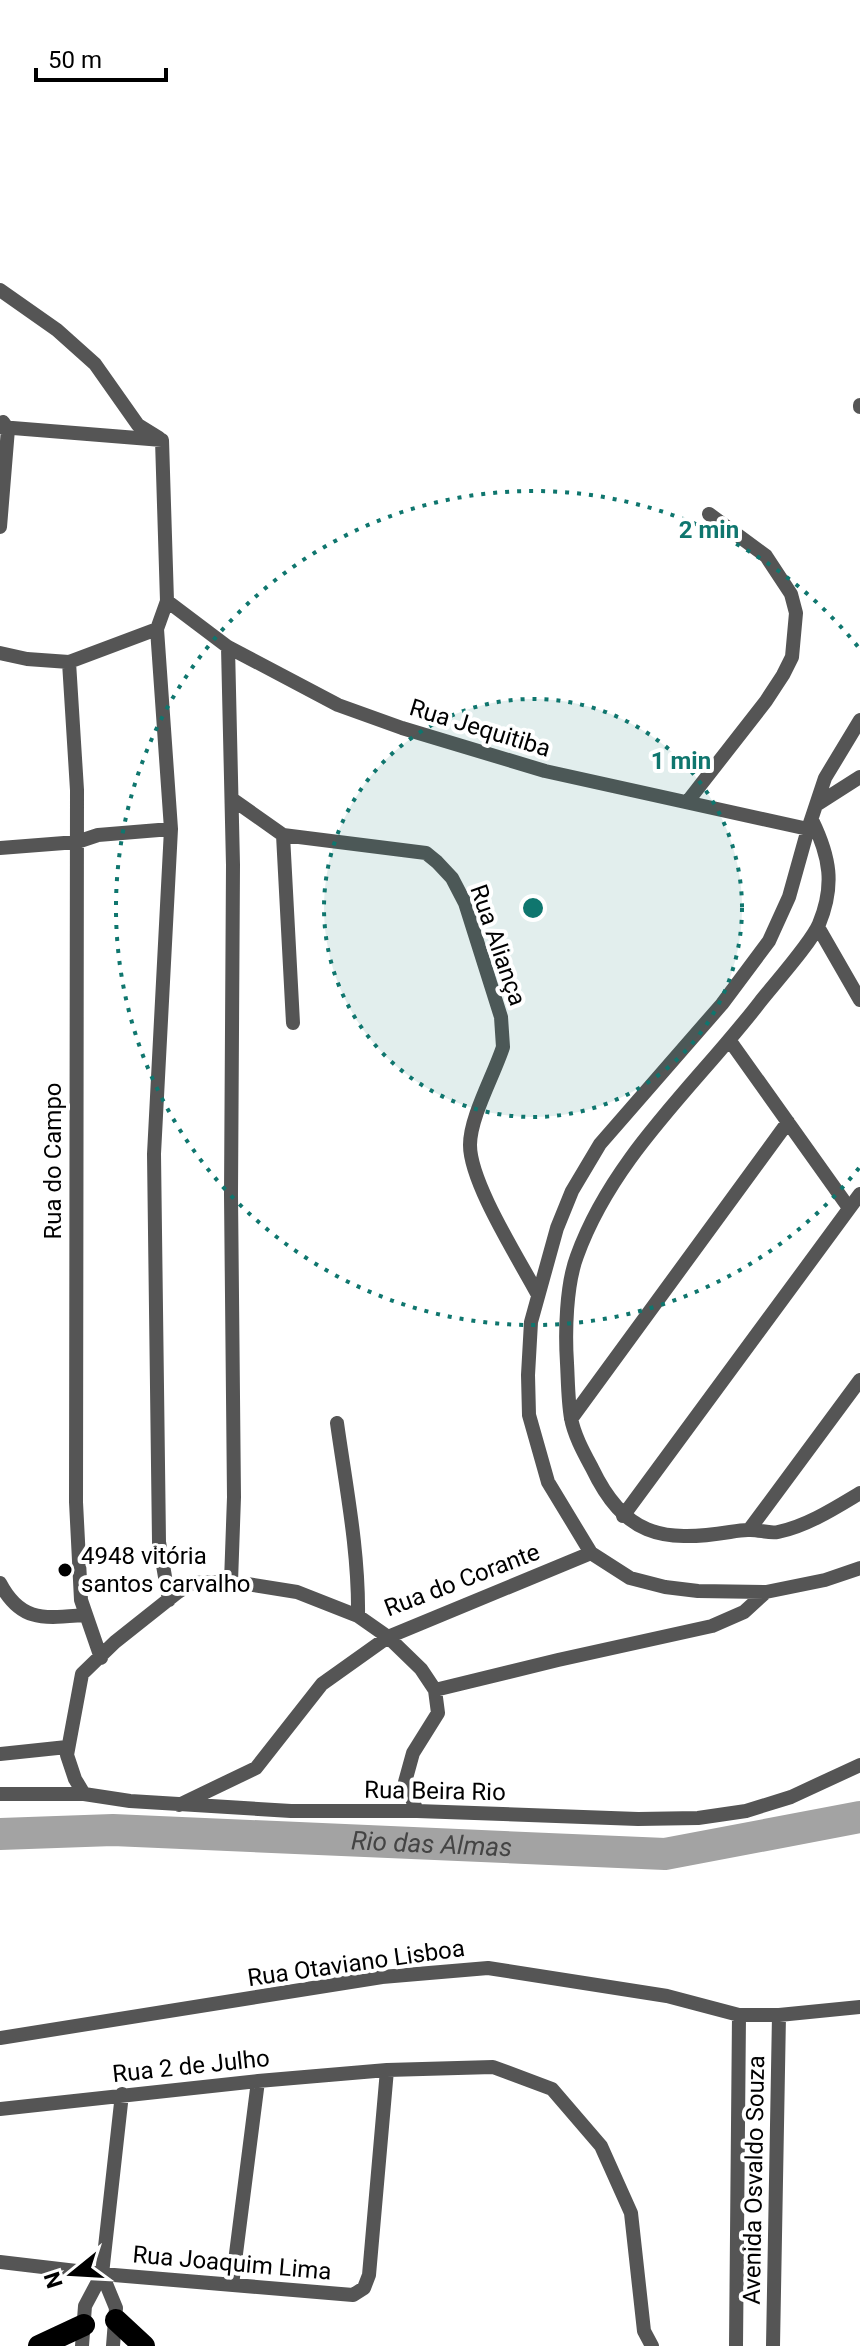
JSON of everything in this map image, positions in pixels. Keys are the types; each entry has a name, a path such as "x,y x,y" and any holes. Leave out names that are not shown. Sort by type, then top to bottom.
{"highway":[{"path":"116,2320 144,2346"},
{"path":"39,2346 83,2336"}],"street":[{"path":"0,290 57,330 95,364 138,425 162,440"},
{"path":"0,527 3,425 162,440"},
{"path":"162,440 167,601 157,629 171,829 154,1154 159,1542 169,1600"},
{"path":"688,801 783,675 792,657 796,613 791,594 766,556 709,514"},
{"name":"Rua Jequitiba","path":"167,601 228,647 338,705 402,728 545,771 810,824"},
{"path":"0,653 27,659 69,662 157,629"},
{"path":"228,647 232,799 234,1497 231,1582"},
{"name":"Rua do Campo","path":"69,662 77,790 76,1502 81,1600 101,1658"},
{"path":"860,720 825,778 789,897 769,941 722,1004 600,1144 572,1191 557,1228 531,1322 528,1375 529,1415 548,1482 591,1553 630,1578 665,1587 731,1593 766,1592 825,1580 860,1568"},
{"path":"816,805 860,777"},
{"name":"Rua Aliança","path":"232,799 283,835 426,853 452,878 495,997 504,1037 470,1144 474,1172 538,1295"},
{"path":"810,824 824,844 830,871 818,927 730,1041 657,1123 614,1182 594,1216 576,1259 565,1331 571,1419 607,1497 623,1516 651,1531 675,1537 749,1530 776,1533 829,1512 860,1493"},
{"path":"0,848 77,842 98,835 171,829"},
{"path":"283,835 293,1023"},
{"path":"818,927 860,1000"},
{"path":"730,1041 849,1208"},
{"path":"571,1419 788,1122"},
{"path":"623,1516 860,1194"},
{"path":"749,1530 860,1380"},
{"path":"337,1423 351,1520 358,1616"},
{"name":"Rua do Corante","path":"84,1794 70,1768 67,1747 82,1674 115,1642 192,1583 231,1582 297,1592 358,1616 388,1637 591,1553"},
{"path":"0,1583 17,1609 35,1616 85,1615"},
{"path":"435,1690 712,1626 744,1612 766,1592"},
{"path":"179,1805 256,1768 322,1684 388,1637 421,1669 435,1690 438,1713 413,1753 405,1782 417,1811"},
{"path":"0,1754 67,1747"},
{"name":"Rua Beira Rio","path":"0,1794 84,1794 179,1805 291,1811 698,1818 746,1811 791,1797 860,1765"},
{"name":"Rua Otaviano Lisboa","path":"0,2038 382,1977 488,1968 667,1996 739,2015 779,2015 860,2007"},
{"name":"Avenida Osvaldo Souza","path":"736,2346 739,2015"},
{"name":"Avenida Osvaldo Souza","path":"773,2346 779,2015"},
{"name":"Rua 2 de Julho","path":"0,2109 122,2094 387,2070 493,2067 552,2089 601,2146 631,2213 644,2331 652,2346"},
{"name":"Rua Joaquim Lima","path":"0,2262 102,2274 353,2295 364,2288 369,2275 387,2070"},
{"path":"232,2285 258,2081"},
{"path":"83,2336 89,2295 102,2274 122,2094"},
{"path":"102,2274 116,2308 113,2346"}],"waterway":[{"name":"Rio das Almas","path":"0,1834 113,1830 665,1854 860,1817"}],"place":[{"name":"4948 vitória santos carvalho","path":"65,1570"}]}
